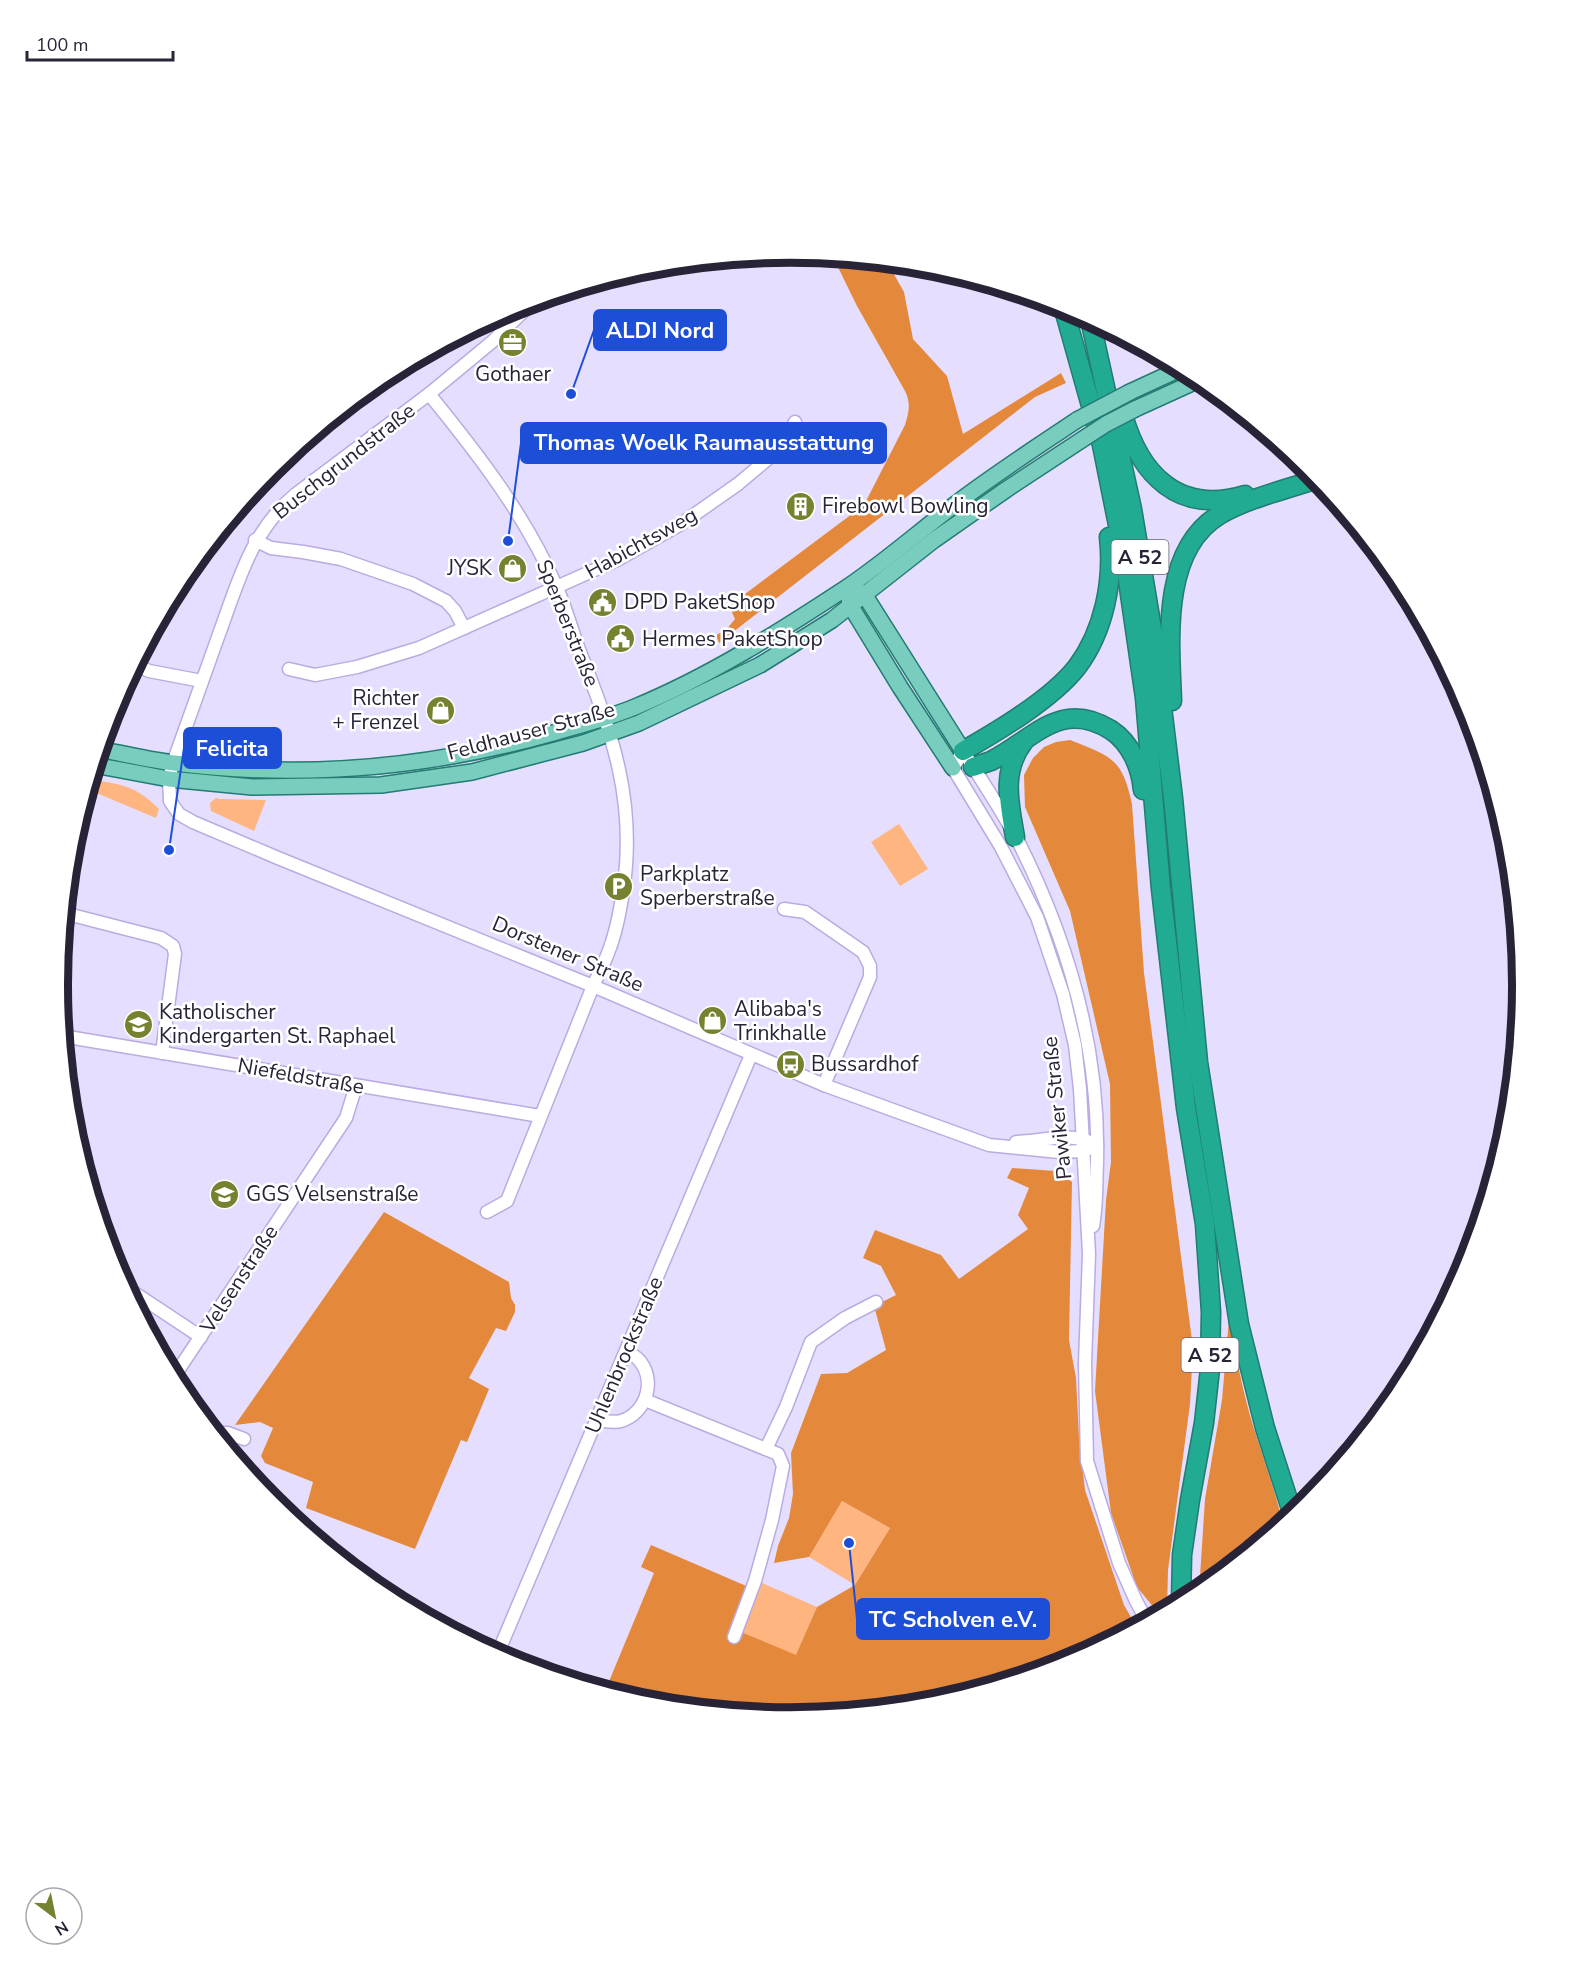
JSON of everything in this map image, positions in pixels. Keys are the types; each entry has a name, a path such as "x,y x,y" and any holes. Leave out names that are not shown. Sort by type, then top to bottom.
{"highway":[{"name":"A 52","path":"1066,318 1102,446 1125,560 1145,698 1161,888 1186,1108 1205,1224 1211,1311 1210,1369 1182,1555 1181,1591"},
{"name":"A 52","path":"1092,330 1134,520 1154,641 1173,798 1198,1062 1239,1324 1265,1428 1290,1505"},
{"path":"1101,333 1129,436 1149,470 1167,486 1192,498 1212,501 1232,500 1303,477"},
{"path":"968,759 1052,691 1076,668 1092,642 1104,609 1112,561 1103,484 1102,446"},
{"path":"1173,798 1177,784 1170,644 1173,595 1182,559 1198,532 1218,516 1247,502 1307,482"},
{"path":"968,759 991,760 1029,735 1059,720 1080,718 1103,725 1119,735 1133,755 1142,778 1150,855 1161,888"},
{"path":"1015,837 1008,796 1008,775 1013,759 1029,735"}],"main road":[{"name":"Feldhauser Straße","path":"173,763 312,771 378,767 501,746 633,708 727,662 849,586 1008,465 1077,420 1130,392 1172,373"},
{"name":"Feldhauser Straße","path":"169,780 252,787 381,785 472,772 610,734 681,704 760,665 832,620 952,527 1083,439 1135,409 1190,384"},
{"name":"Pawiker Straße","path":"849,586 864,594 968,759"},
{"name":"Pawiker Straße","path":"849,586 850,605 953,768"},
{"path":"107,750 173,763"},
{"path":"102,767 169,780"}],"street":[{"name":"Buschgrundstraße","path":"173,763 246,561 255,540 268,521 288,500 429,394 493,341 519,316"},
{"name":"Sperberstraße","path":"429,394 490,471 525,526 557,588 610,734 627,806 626,878 617,926 593,986"},
{"name":"Habichtsweg","path":"289,669 315,675 357,667 419,648 557,588 641,547 711,504 782,447 795,422"},
{"path":"255,540 271,548 341,559 412,584 446,601 465,627"},
{"path":"142,667 202,681"},
{"path":"953,768 968,759"},
{"name":"Pawiker Straße","path":"968,759 1015,837 1049,910 1070,965 1083,1016 1096,1101 1096,1211 1089,1254"},
{"name":"Dorstener Straße","path":"173,763 169,780 170,801 179,814 193,822 593,986 824,1085 978,1142 1037,1150 1097,1145"},
{"name":"Pawiker Straße","path":"953,768 1000,847 1036,917 1063,994 1075,1046 1084,1145 1089,1254 1085,1363 1087,1461 1119,1563 1143,1614"},
{"path":"784,909 805,912 863,952 870,966 870,978 824,1085"},
{"path":"71,915 161,938 173,946 176,954 162,1053"},
{"path":"487,1212 507,1201 593,986"},
{"name":"Niefeldstraße","path":"70,1037 540,1116"},
{"name":"Uhlenbrockstraße","path":"501,1647 752,1055"},
{"name":"Velsenstraße","path":"179,1370 346,1118 356,1086"},
{"path":"138,1295 201,1337"},
{"path":"766,1449 786,1407 811,1342 845,1318 876,1302"},
{"path":"598,1420 620,1421 631,1417 645,1400 648,1385 646,1371 638,1359 627,1351"},
{"path":"645,1400 778,1454 783,1466 772,1520 755,1581 734,1637"},
{"path":"224,1433 244,1439"}],"shaded area":[{"path":"837,265 892,270 904,292 913,339 947,376 963,434 1061,373 1066,383 1035,397 719,643 716,635 726,630 735,619 729,606 864,505 905,425 909,404 907,395"},
{"path":"1070,740 1113,761 1124,777 1132,804 1144,973 1193,1348 1190,1404 1168,1570 1167,1599 1154,1608 1137,1587 1111,1513 1095,1391 1106,1200 1111,1162 1110,1084 1070,911 1025,807 1024,775 1033,758 1044,747"},
{"path":"97,780 128,787 143,795 159,809 156,818 94,792"},
{"path":"216,798 266,800 254,831 211,811 210,803"},
{"path":"899,824 928,869 900,886 871,842"},
{"path":"1012,1168 1056,1171 1072,1182 1069,1340 1076,1378 1079,1438 1085,1490 1124,1605 1132,1620 1109,1633 1022,1669 930,1693 884,1701 790,1707 742,1705 695,1701 608,1683 654,1573 641,1567 651,1545 758,1591 741,1632 796,1655 817,1607 855,1585 890,1528 842,1501 809,1557 774,1563 789,1518 793,1494 791,1453 821,1374 847,1373 886,1350 874,1306 896,1295 881,1266 863,1258 875,1230 941,1255 959,1279 1028,1229 1018,1215 1029,1188 1007,1178"},
{"path":"384,1212 509,1282 511,1298 515,1305 515,1312 506,1331 496,1328 469,1378 489,1389 467,1442 461,1440 415,1549 306,1508 313,1482 265,1463 261,1456 273,1428 260,1422 235,1425"},
{"path":"1229,1319 1246,1402 1281,1514 1229,1558 1200,1579 1205,1499 1222,1400"},
{"path":"842,1501 890,1528 855,1585 809,1557"},
{"path":"762,1583 817,1607 796,1656 741,1632"}],"place":[{"name":"Gothaer","path":"513,343"},
{"name":"ALDI Nord","path":"571,394"},
{"name":"Firebowl Bowling","path":"801,506"},
{"name":"Thomas Woelk Raumausstattung","path":"508,541"},
{"name":"JYSK","path":"513,568"},
{"name":"DPD PaketShop","path":"603,602"},
{"name":"Hermes PaketShop","path":"621,639"},
{"name":"Richter + Frenzel","path":"440,710"},
{"name":"Felicita","path":"169,850"},
{"name":"Parkplatz Sperberstraße","path":"619,886"},
{"name":"Alibaba's Trinkhalle","path":"713,1021"},
{"name":"Katholischer Kindergarten St. Raphael","path":"138,1024"},
{"name":"Bussardhof","path":"790,1064"},
{"name":"GGS Velsenstraße","path":"225,1194"},
{"name":"TC Scholven e.V.","path":"849,1543"}]}
